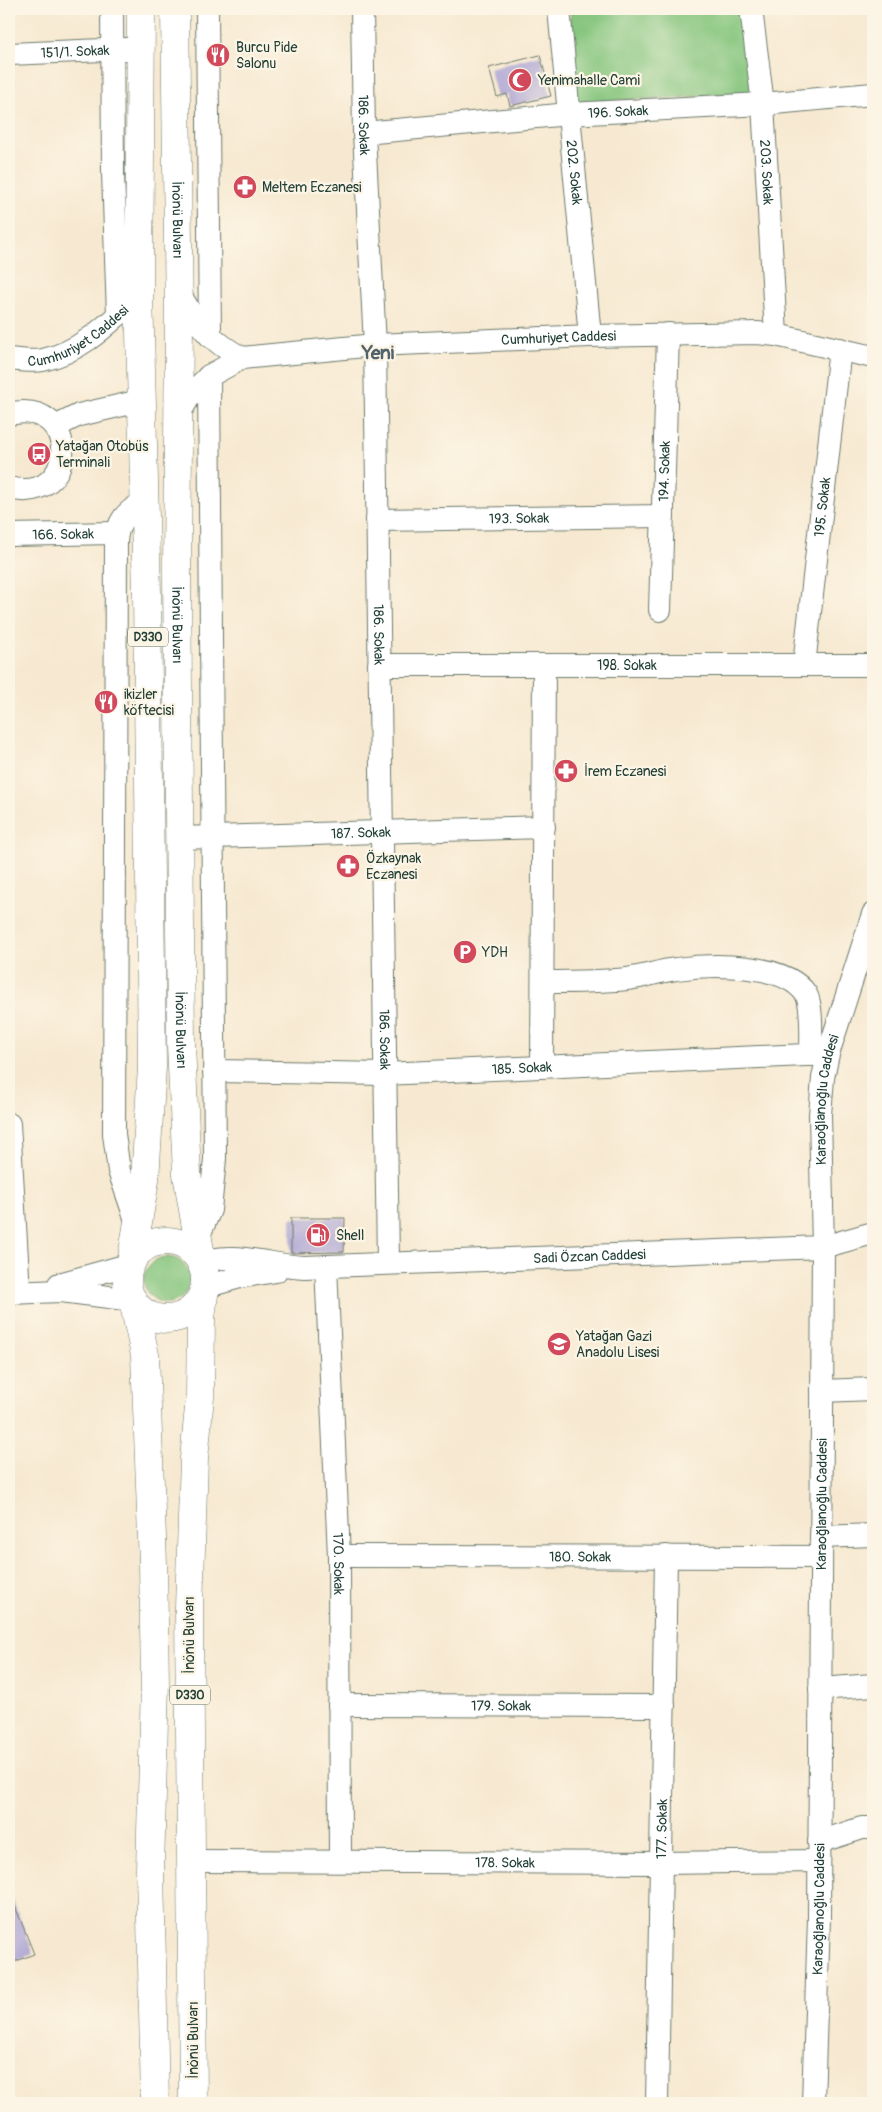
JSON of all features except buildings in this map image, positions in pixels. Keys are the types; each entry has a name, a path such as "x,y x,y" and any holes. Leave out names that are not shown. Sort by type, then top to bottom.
{"highway":[{"name":"İnönü Bulvarı","path":"131,1264 138,1226 148,1143 152,1057 148,594 140,402 141,9"},
{"name":"İnönü Bulvarı","path":"175,9 182,1079 187,1174 201,1263 200,1397 194,1459 189,1608 193,2103"},
{"path":"159,1241 172,1241 184,1245 194,1252 201,1263 194,1308 174,1319 150,1316 140,1309 128,1289 127,1276 131,1264 138,1253 159,1241"},
{"name":"D330","path":"133,1300 145,1355 152,1555 155,1683 150,1870 155,2103"}],"street":[{"path":"112,9 113,193 118,315"},
{"path":"207,9 210,336"},
{"name":"186. Sokak","path":"362,9 364,133 375,346 380,832 388,1262"},
{"name":"202. Sokak","path":"559,9 590,336"},
{"name":"203. Sokak","path":"751,9 764,104 776,335"},
{"name":"151/1. Sokak","path":"9,54 141,48"},
{"name":"196. Sokak","path":"364,133 569,114 764,104 873,94"},
{"path":"178,290 195,320 210,336 242,358"},
{"name":"Cumhuriyet Caddesi","path":"9,359 42,360 71,349 97,336 139,296"},
{"name":"Cumhuriyet Caddesi","path":"178,416 192,394 209,376 242,358 375,346 728,332 776,335 873,357"},
{"name":"194. Sokak","path":"660,610 668,334"},
{"name":"195. Sokak","path":"804,665 840,349"},
{"name":"İnönü Bulvarı","path":"201,1263 213,1195 214,1071 209,376"},
{"path":"55,427 79,415 140,402"},
{"path":"9,414 20,411 34,412 46,418 55,427 61,438 63,452 61,464 55,476 45,484 33,490 20,491 9,488"},
{"path":"116,533 125,514 144,502"},
{"name":"193. Sokak","path":"377,520 663,516"},
{"name":"İnönü Bulvarı","path":"116,533 114,1134 119,1171 138,1226"},
{"name":"166. Sokak","path":"9,534 116,533"},
{"name":"198. Sokak","path":"379,665 873,665"},
{"path":"542,1067 544,666"},
{"name":"187. Sokak","path":"179,838 544,827"},
{"name":"Karaoğlanoğlu Caddesi","path":"813,2103 819,1852 823,1247 820,1114 823,1078 820,1055 873,914"},
{"path":"543,982 629,979 695,967 718,966 775,973 788,979 807,996 820,1055"},
{"name":"185. Sokak","path":"214,1071 384,1074 820,1055"},
{"path":"9,1124 14,1292"},
{"name":"Sadi Özcan Caddesi","path":"201,1263 240,1277 315,1266 388,1262 823,1247 873,1233"},
{"path":"14,1292 66,1282 131,1264"},
{"name":"170. Sokak","path":"315,1266 339,1556 340,1861"},
{"path":"14,1292 86,1292 133,1300"},
{"path":"822,1391 873,1388"},
{"name":"180. Sokak","path":"339,1556 666,1556 821,1547 873,1535"},
{"name":"177. Sokak","path":"657,2103 666,1556"},
{"path":"820,1689 873,1685"},
{"name":"179. Sokak","path":"339,1705 664,1706"},
{"name":"178. Sokak","path":"191,1861 662,1863 819,1852 862,1828 873,1828"}],"green space":[{"path":"570,9 740,9 753,94 577,102"},
{"path":"162,1257 172,1257 186,1267 190,1280 186,1293 180,1299 172,1303 162,1303 148,1293 144,1285 144,1275 154,1261"}],"place":[{"name":"Burcu Pide Salonu","path":"218,55"},
{"name":"Yenimahalle Cami","path":"520,80"},
{"name":"Meltem Eczanesi","path":"245,187"},
{"name":"Yatağan Otobüs Terminali","path":"39,454"},
{"name":"ikizler köftecisi","path":"106,702"},
{"name":"İrem Eczanesi","path":"566,771"},
{"name":"Özkaynak Eczanesi","path":"348,866"},
{"name":"YDH","path":"465,952"},
{"name":"Shell","path":"318,1235"},
{"name":"Yatağan Gazi Anadolu Lisesi","path":"559,1344"}],"district":[{"name":"Yeni","path":"378,352"}]}
